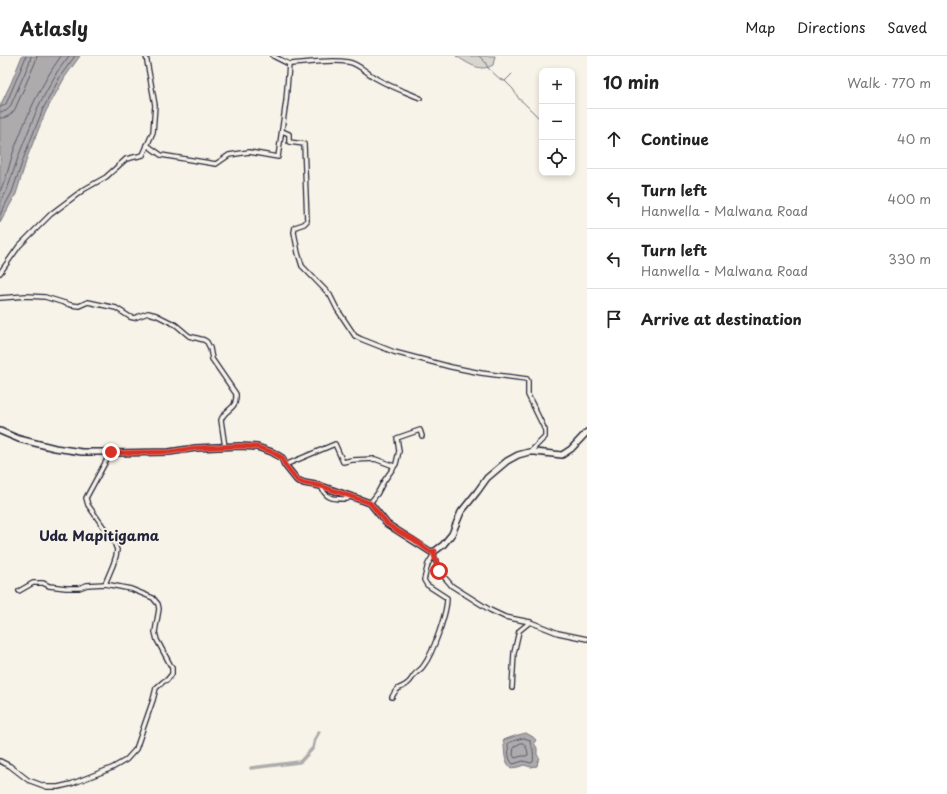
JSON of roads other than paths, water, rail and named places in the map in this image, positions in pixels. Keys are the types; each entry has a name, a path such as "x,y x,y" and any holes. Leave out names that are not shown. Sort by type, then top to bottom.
{"street":[{"path":"0,273 19,246 51,214 83,190 106,177 126,159 143,154 153,132 155,105 146,56"},
{"path":"273,56 289,64 323,61 348,62 354,64 377,80 420,98"},
{"path":"147,145 161,155 216,164 229,156 249,152 278,157 286,101 289,64"},
{"path":"282,131 289,134 289,142 304,144 307,221 304,224 295,227 294,232 302,266 330,295 337,309 355,336 394,352 451,367 481,373 527,379 528,395 545,430 545,437 529,452"},
{"path":"0,298 26,296 45,297 79,306 88,302 116,308 134,318 148,313 176,325 189,336 204,340 210,348 212,359 217,368 236,394 237,399 235,406 222,417 221,420 225,447"},
{"path":"370,503 396,464 399,452 397,438 420,430 422,436"},
{"path":"0,431 19,439 55,448 82,452 169,452 196,448 240,446 257,447 272,452 282,458 285,465 297,480 304,483 321,486 370,503 387,524 413,539 431,552 435,551"},
{"path":"392,696 395,689 408,683 416,673 424,667 441,626 447,604 447,598 427,585 424,580 428,564 435,551 443,546 452,534 461,512 487,478 507,461 518,455 529,452 562,456 587,432"},
{"path":"285,465 335,444 343,462 375,459 394,466"},
{"path":"104,584 113,566 117,550 114,542 88,505 86,498 111,452"},
{"path":"435,551 434,555 439,571 452,586 490,610 505,617 530,622 558,633 587,639"},
{"path":"0,761 10,766 28,780 47,787 58,787 71,784 112,768 126,760 136,749 156,688 167,680 172,674 172,668 157,640 155,632 159,609 158,604 153,598 131,588 104,584 87,585 78,588 66,588 34,583 19,591"},
{"path":"512,688 514,653 519,631 530,622"}],"water":[{"path":"22,56 80,56 65,77 46,111 28,155 16,194 0,223 0,106"},
{"path":"526,733 536,740 534,743 537,748 537,755 540,758 537,766 531,767 524,765 511,768 505,758 503,740"}],"waterway":[{"path":"479,56 488,68 500,79 505,81 513,89 519,99 539,118"},
{"path":"505,81 512,74"},
{"path":"251,768 301,761 313,748 315,739 319,732"}],"district":[{"name":"Uda Mapitigama","path":"99,536"}]}
